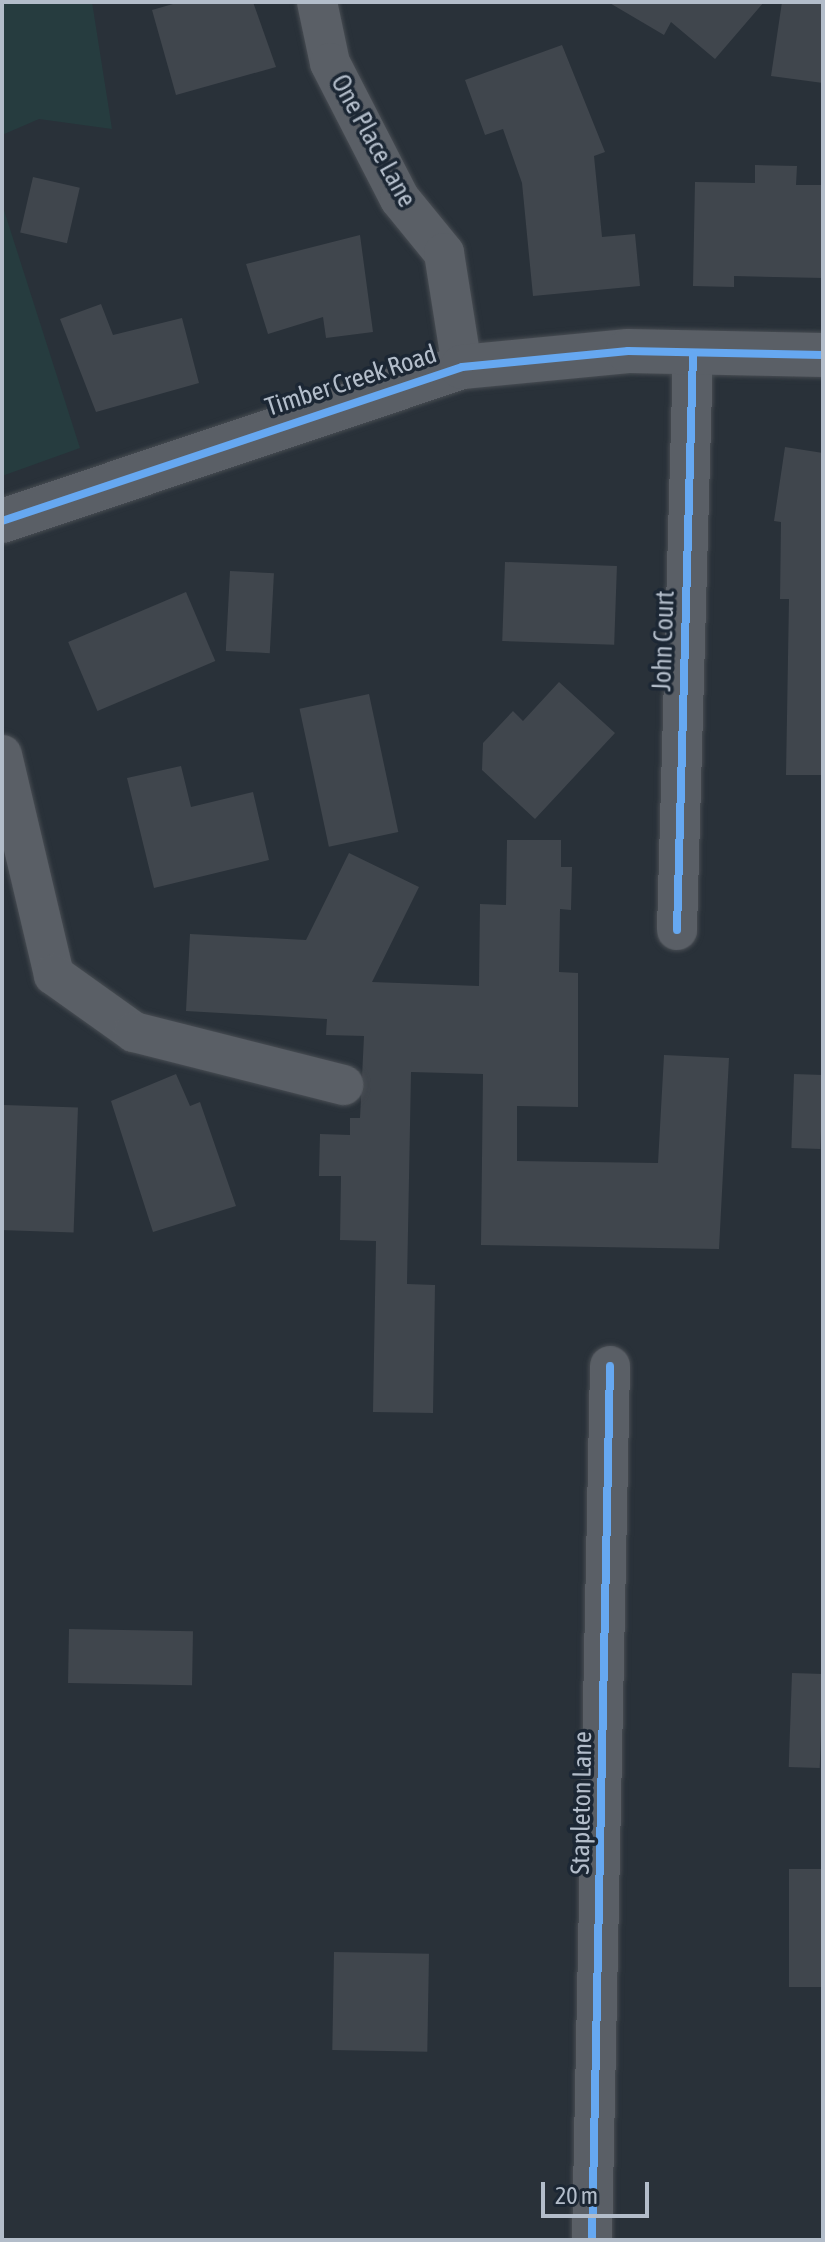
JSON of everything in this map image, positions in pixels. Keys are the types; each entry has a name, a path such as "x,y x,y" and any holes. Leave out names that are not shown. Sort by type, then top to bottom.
{"street":[{"name":"One Place Lane","path":"317,2 330,63 400,199 444,253 462,367"},
{"name":"Timber Creek Road","path":"2,521 462,367 543,356 693,353 823,355"},
{"name":"John Court","path":"677,930 693,353"},
{"path":"2,755 54,975 134,1032 343,1085"},
{"name":"Stapleton Lane","path":"592,2240 610,1366"}],"green space":[{"path":"2,2 92,2 112,129 39,119 2,135"},
{"path":"2,204 80,448 2,476"}],"building":[{"path":"180,2 253,2 276,67 176,95 152,10"},
{"path":"608,2 764,2 715,59 671,22 664,35"},
{"path":"782,2 823,2 823,83 771,76"},
{"path":"562,45 605,152 594,156 602,237 635,234 640,286 533,296 522,183 503,129 485,135 465,80"},
{"path":"755,165 797,166 796,185 823,185 823,278 734,276 734,287 693,286 695,182 755,183"},
{"path":"33,177 80,188 67,243 20,233"},
{"path":"360,235 373,332 326,338 323,317 268,334 246,264"},
{"path":"101,304 113,335 182,318 199,383 96,412 60,319"},
{"path":"785,447 823,453 823,775 786,775 789,599 780,599 781,522 774,521"},
{"path":"505,562 617,566 614,645 502,641"},
{"path":"230,571 274,573 270,653 226,651"},
{"path":"186,592 215,661 97,711 68,642"},
{"path":"559,682 615,733 535,819 482,770 483,743 513,711 523,721"},
{"path":"369,694 398,832 329,847 300,709"},
{"path":"181,766 191,807 253,792 269,860 154,888 127,778"},
{"path":"507,840 561,840 561,867 572,867 571,910 560,909 559,972 578,973 578,1107 517,1106 517,1161 658,1163 664,1055 729,1058 719,1249 481,1245 483,1074 411,1072 407,1284 435,1285 433,1413 373,1412 376,1241 340,1240 341,1176 319,1176 320,1134 350,1135 350,1118 360,1118 364,1036 326,1035 327,1019 186,1011 190,934 306,940 349,853 419,887 372,982 479,986 480,904 506,905"},
{"path":"176,1074 190,1106 200,1102 236,1206 153,1232 111,1101"},
{"path":"794,1074 823,1075 820,1149 791,1148"},
{"path":"4,1105 78,1108 74,1233 2,1230"},
{"path":"69,1629 193,1631 192,1685 68,1683"},
{"path":"792,1673 823,1674 820,1768 789,1767"},
{"path":"789,1869 823,1869 823,1987 789,1987"},
{"path":"334,1952 429,1954 427,2052 332,2050"}],"cycle path":[{"path":"2,521 462,367 628,351 823,355"},
{"path":"677,930 693,353"},
{"path":"592,2240 610,1366"}]}
